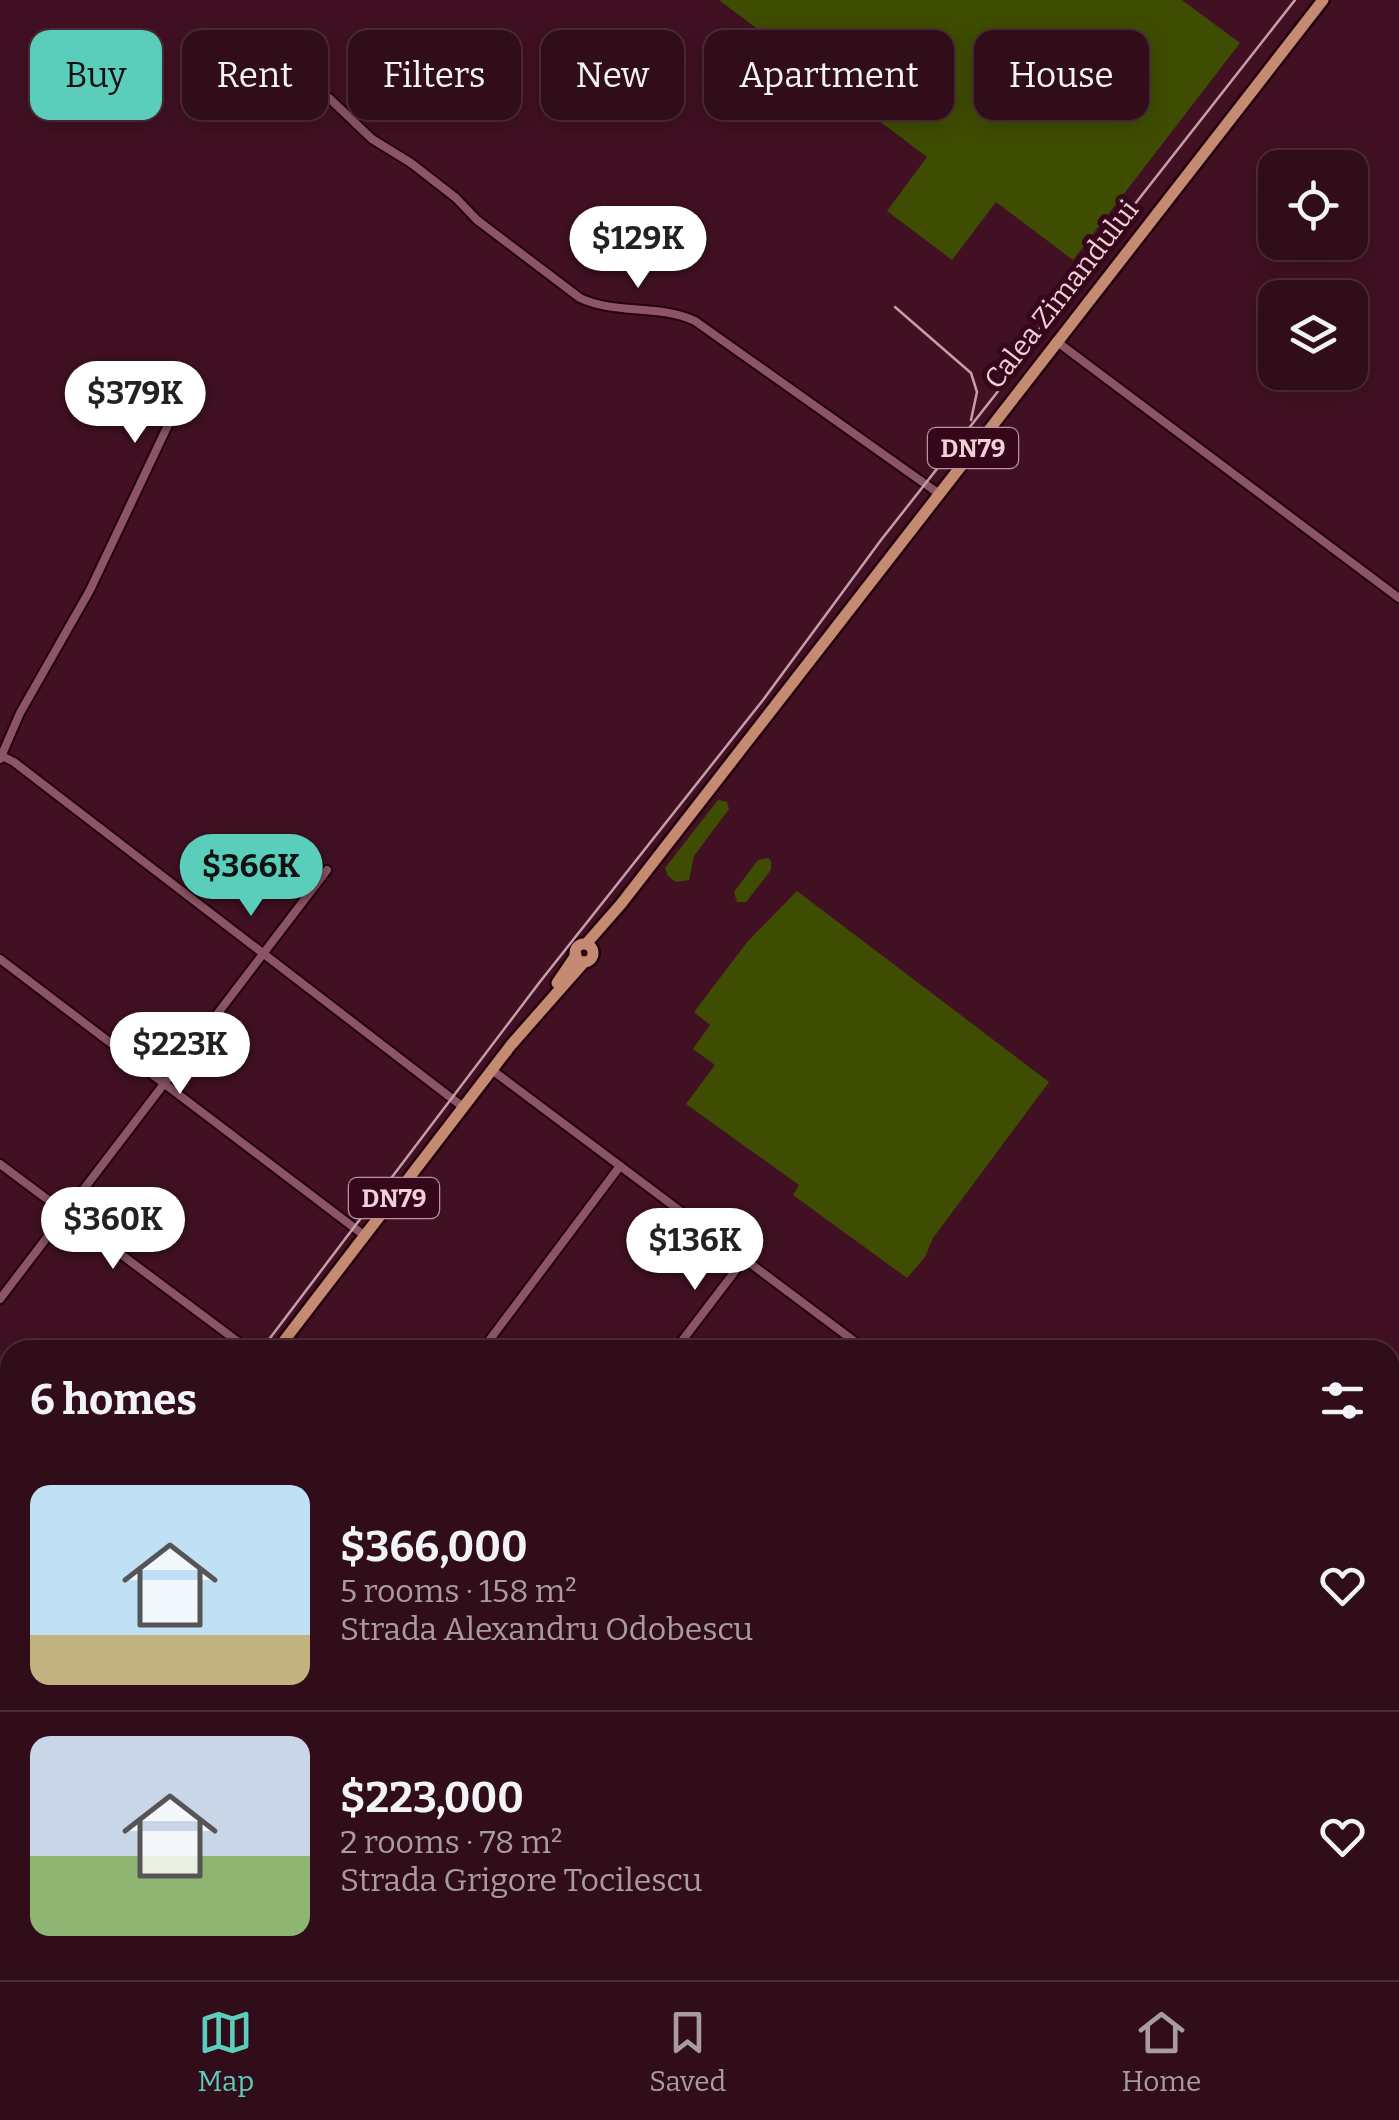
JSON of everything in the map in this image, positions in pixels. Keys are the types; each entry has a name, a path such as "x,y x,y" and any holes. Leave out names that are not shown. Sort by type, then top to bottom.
{"main road":[{"name":"Calea Zimandului","path":"492,1070 580,958 578,947 589,947 1323,0"},
{"name":"DN79","path":"284,1340 492,1070"}],"street":[{"path":"329,98 372,139 411,163 477,220 580,298 596,305 673,314 695,321 938,493"},
{"path":"1056,342 1399,598"},
{"path":"187,385 90,590 20,713 1,758 14,762 464,1107"},
{"path":"0,1298 327,870"},
{"path":"0,959 365,1236"},
{"path":"492,1070 851,1340"},
{"path":"0,1164 236,1340"},
{"path":"490,1340 620,1166"},
{"path":"682,1340 744,1258"}],"green space":[{"path":"719,0 1182,0 1240,43 1073,260 996,202 952,260 887,211 927,157 878,120 954,120 954,30 759,30"},
{"path":"718,800 727,802 729,809 694,856 689,880 676,882 665,868"},
{"path":"768,858 771,870 746,902 737,902 734,892 758,860"},
{"path":"797,891 1049,1082 907,1278 793,1195 799,1185 686,1104 715,1065 693,1049 710,1025 694,1012 748,941"}],"tram line":[{"path":"269,1340 539,983 763,700 881,540 1010,376 1051,311 1295,0"},
{"path":"895,307 971,373 977,392 971,420"}]}
